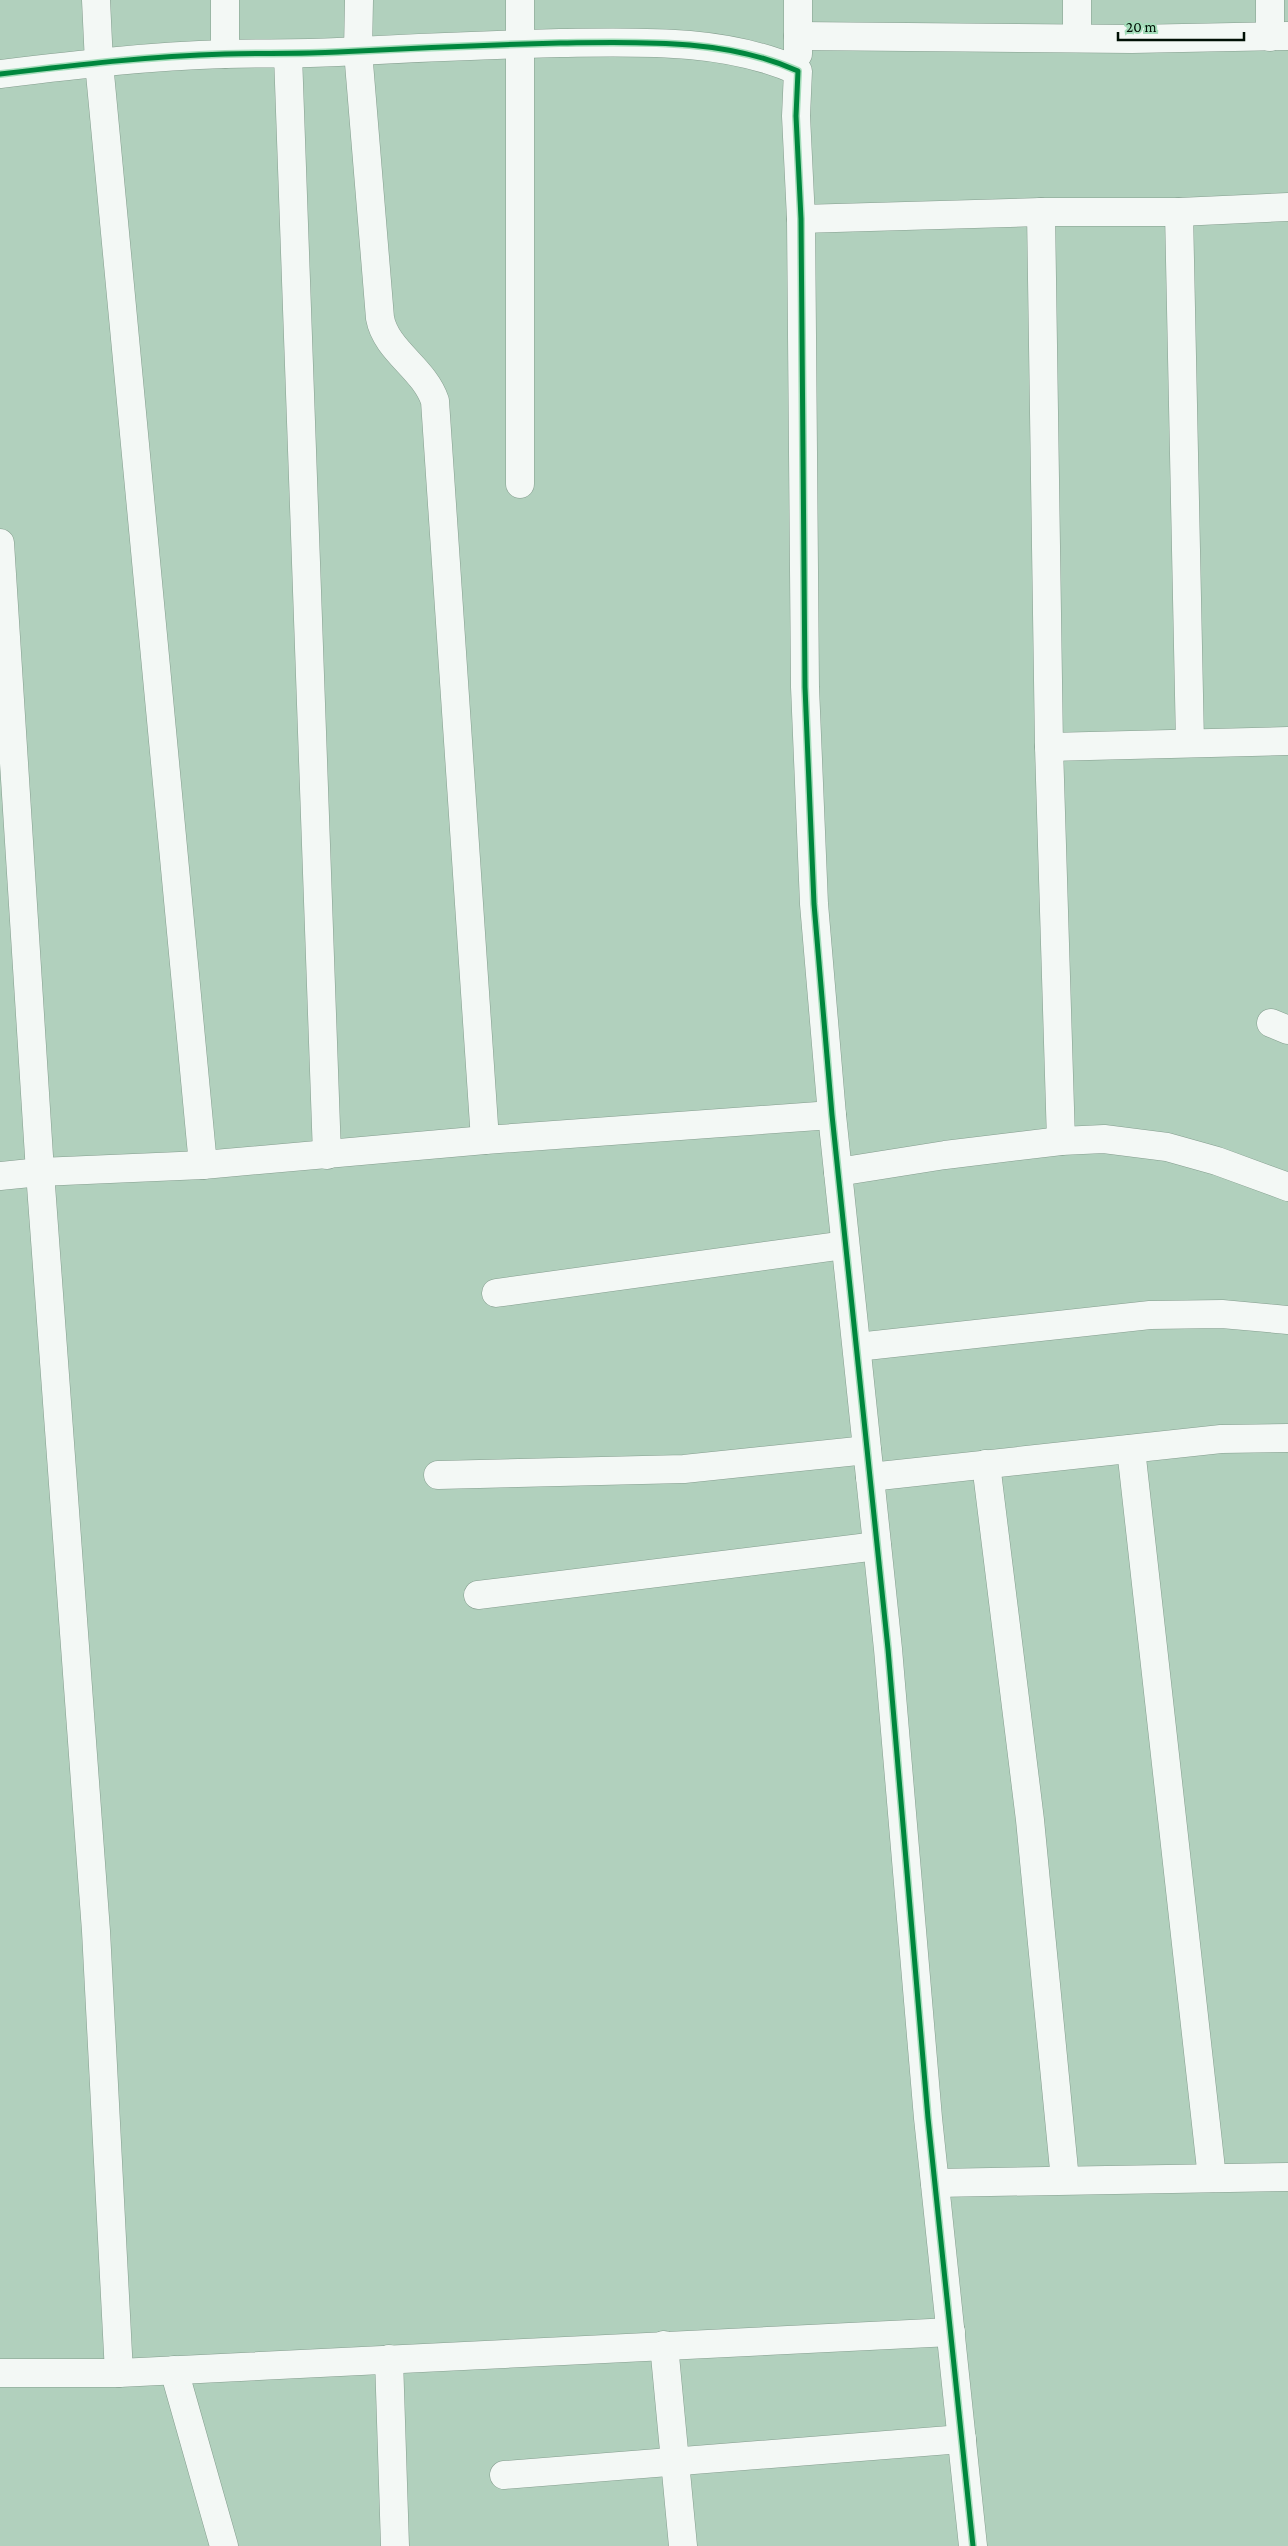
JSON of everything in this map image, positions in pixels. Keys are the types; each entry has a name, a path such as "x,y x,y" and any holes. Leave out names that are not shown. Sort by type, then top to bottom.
{"street":[{"path":"96,0 99,62 202,1165"},
{"path":"224,54 225,0"},
{"path":"358,0 358,51 382,330 424,378 435,401 484,1140"},
{"path":"520,0 520,484"},
{"path":"798,0 796,116 801,220 805,687 814,904 832,1116 877,1546 935,2182 973,2546"},
{"path":"1077,0 1077,38"},
{"path":"798,36 1279,37 1270,0"},
{"path":"0,74 99,62 224,54 288,55 520,44 648,42 754,56 773,60 798,71"},
{"path":"288,55 327,1155"},
{"path":"801,220 1041,212 1179,212 1288,207"},
{"path":"1041,212 1049,747 1061,1141"},
{"path":"1179,212 1190,744"},
{"path":"0,543 40,1172 96,1931 119,2373"},
{"path":"1049,747 1288,741"},
{"path":"0,1176 40,1172 202,1165 484,1140 832,1116"},
{"path":"838,1172 944,1155 1061,1141 1104,1139 1167,1147 1288,1187"},
{"path":"496,1292 846,1245"},
{"path":"857,1347 1150,1316 1222,1314 1288,1320"},
{"path":"870,1477 1221,1439 1288,1438"},
{"path":"1131,1449 1212,2178"},
{"path":"438,1475 684,1469 867,1450"},
{"path":"986,1464 1030,1820 1065,2180"},
{"path":"478,1594 877,1546"},
{"path":"935,2182 1288,2177"},
{"path":"0,2373 119,2373 951,2332"},
{"path":"664,2345 683,2546"},
{"path":"389,2359 395,2546"},
{"path":"174,2370 224,2546"},
{"path":"504,2475 674,2460 962,2439"}],"cycle path":[{"path":"0,74 112,61 197,55 324,53 620,42 711,47 770,60 798,71 796,116 801,219 805,687 814,904 832,1115 888,1649 928,2118 973,2546"}]}
